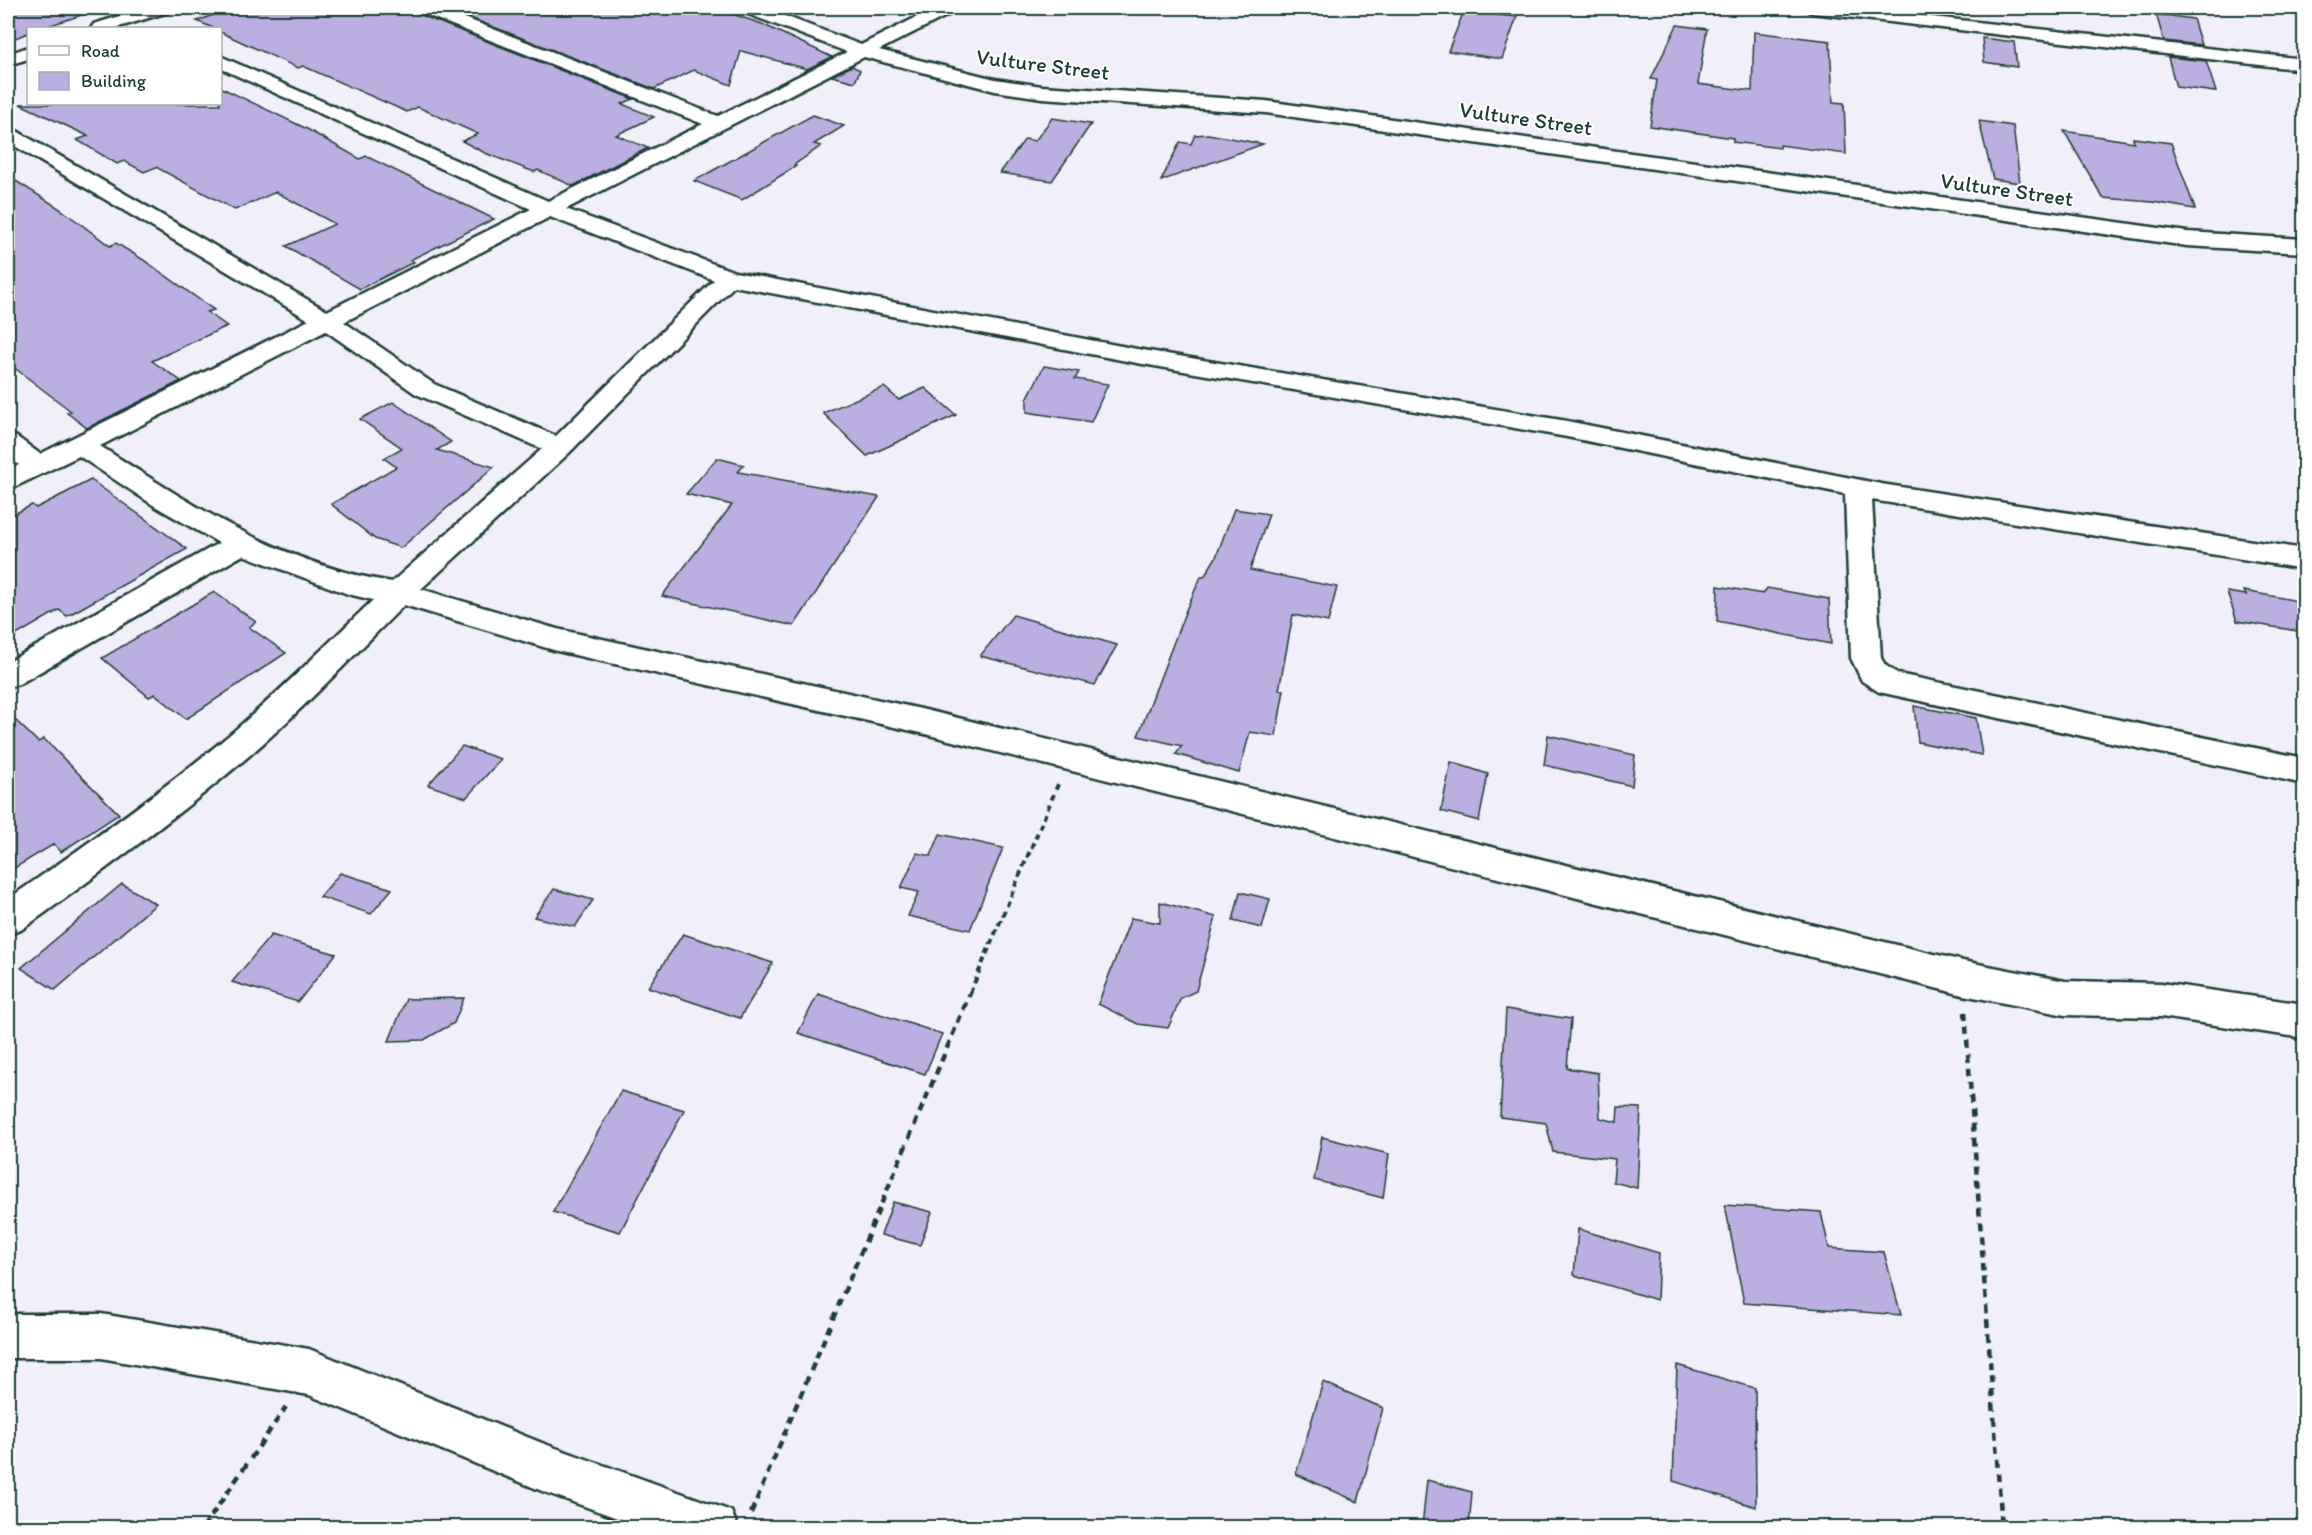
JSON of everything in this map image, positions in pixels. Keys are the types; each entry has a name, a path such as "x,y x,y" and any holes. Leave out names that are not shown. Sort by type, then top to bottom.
{"street":[{"path":"103,27 162,8"},
{"path":"425,8 719,123"},
{"name":"Vulture Street","path":"749,8 861,51 946,74 1042,92 1266,107 1490,136 2187,239 2304,246"},
{"path":"8,481 82,446 326,320 948,8"},
{"path":"1812,8 2304,65"},
{"path":"129,19 148,27"},
{"path":"8,60 27,53"},
{"path":"222,62 548,209 729,278 1137,356 1567,429 1858,488 2304,559"},
{"path":"8,134 326,320 425,389 560,447"},
{"path":"8,919 93,859 237,747 279,711 399,593 560,447 729,278"},
{"path":"8,443 38,466"},
{"path":"82,446 164,499 241,543 286,562 358,586 399,593 557,640 921,721 1963,978 2065,998 2161,1000 2304,1021"},
{"path":"1858,488 1866,658 1873,673 1890,684 2304,771"},
{"path":"8,676 241,543"},
{"path":"8,1336 101,1336 309,1372 542,1467 731,1522"}],"path":[{"path":"731,1522 1070,758"},
{"path":"1963,978 2002,1527"},
{"path":"203,1527 309,1372"}],"building":[{"path":"8,8 91,8 91,12 45,27 27,27 27,33 8,41"},
{"path":"232,8 415,8 418,14 633,99 622,104 654,117 616,135 648,148 573,186 538,170 534,172 485,153 462,141 478,134 418,107 407,112 303,66 298,68 222,33 222,27 211,27 197,21"},
{"path":"444,8 623,8 641,14 658,8 715,8 762,24 832,57 807,69 741,51 731,85 694,70 654,89"},
{"path":"1464,11 1517,17 1502,59 1448,51"},
{"path":"2156,14 2193,19 2201,45 2164,41"},
{"path":"1677,25 1707,29 1698,84 1752,91 1754,32 1830,41 1833,102 1844,103 1846,154 1780,145 1780,148 1733,142 1733,138 1650,126 1657,80 1651,79"},
{"path":"1982,38 2014,42 2017,67 1984,62"},
{"path":"2168,57 2206,61 2216,92 2176,87"},
{"path":"852,66 860,70 855,82 832,76"},
{"path":"222,88 305,128 360,159 366,156 494,219 410,260 414,262 360,289 286,246 335,224 276,192 235,210 156,167 144,172 124,161 117,164 77,140 88,136 20,104 222,105"},
{"path":"813,115 844,126 814,144 821,146 794,165 796,166 742,200 694,181"},
{"path":"1052,118 1091,124 1052,181 1000,173 1025,139 1035,141"},
{"path":"1979,121 2013,126 2020,183 1993,179"},
{"path":"2064,131 2134,142 2133,138 2171,143 2195,209 2153,202 2103,198"},
{"path":"1208,134 1263,144 1161,181 1180,142 1191,144 1195,135"},
{"path":"8,176 62,210 110,246 116,243 142,259 214,310 207,312 227,326 152,361 181,381 87,428 67,413 71,411 8,363"},
{"path":"1044,366 1079,372 1075,379 1108,384 1091,422 1027,412 1027,399"},
{"path":"884,387 899,400 925,388 956,415 867,456 823,413"},
{"path":"393,402 451,442 437,450 494,467 401,548 375,539 331,504 396,467 384,458 402,448 360,419"},
{"path":"717,458 744,465 738,472 879,497 794,626 662,596 732,505 686,494"},
{"path":"91,480 187,549 67,616 59,610 8,640 8,517 32,505 36,508"},
{"path":"1234,509 1269,514 1250,570 1337,587 1328,622 1293,615 1279,690 1284,690 1276,736 1250,732 1239,773 1176,754 1182,746 1138,736 1186,610 1201,577 1204,577 1216,557"},
{"path":"1718,586 1763,594 1767,588 1829,599 1831,644 1717,621"},
{"path":"2244,591 2304,602 2304,632 2237,621 2227,592 2246,595"},
{"path":"214,592 256,622 249,627 286,653 186,719 155,694 149,697 102,658"},
{"path":"1013,615 1117,645 1095,685 980,656"},
{"path":"1914,706 1976,718 1982,755 1918,742"},
{"path":"8,713 38,742 44,739 119,814 61,852 54,844 8,872"},
{"path":"1548,735 1635,755 1632,786 1544,765"},
{"path":"462,746 501,759 466,798 428,785"},
{"path":"1451,762 1488,774 1479,821 1441,811"},
{"path":"940,834 1003,848 970,930 908,916 919,892 901,888 917,853 931,856"},
{"path":"340,873 392,889 371,914 320,897"},
{"path":"122,884 156,904 55,990 21,968"},
{"path":"554,889 593,900 575,927 534,917"},
{"path":"1240,892 1270,899 1262,928 1233,921"},
{"path":"1160,902 1216,917 1196,991 1181,998 1168,1028 1138,1024 1098,1004 1131,918 1160,923"},
{"path":"683,934 773,963 740,1018 648,987"},
{"path":"271,935 336,954 298,1002 232,982"},
{"path":"818,994 942,1034 925,1074 798,1033"},
{"path":"464,998 454,1023 424,1040 389,1041 406,999"},
{"path":"1506,1009 1571,1019 1567,1068 1598,1073 1600,1118 1617,1122 1618,1107 1641,1108 1637,1188 1613,1182 1615,1159 1553,1152 1546,1123 1500,1117"},
{"path":"621,1091 684,1110 620,1232 553,1212"},
{"path":"1322,1137 1389,1154 1383,1198 1314,1180"},
{"path":"893,1202 932,1212 920,1245 881,1235"},
{"path":"1725,1205 1821,1212 1829,1248 1884,1252 1901,1315 1744,1303"},
{"path":"1578,1229 1659,1253 1657,1300 1574,1275"},
{"path":"1677,1365 1755,1388 1756,1507 1673,1481"},
{"path":"1323,1382 1383,1408 1358,1502 1296,1474"},
{"path":"1427,1480 1472,1492 1469,1527 1422,1527"}]}
